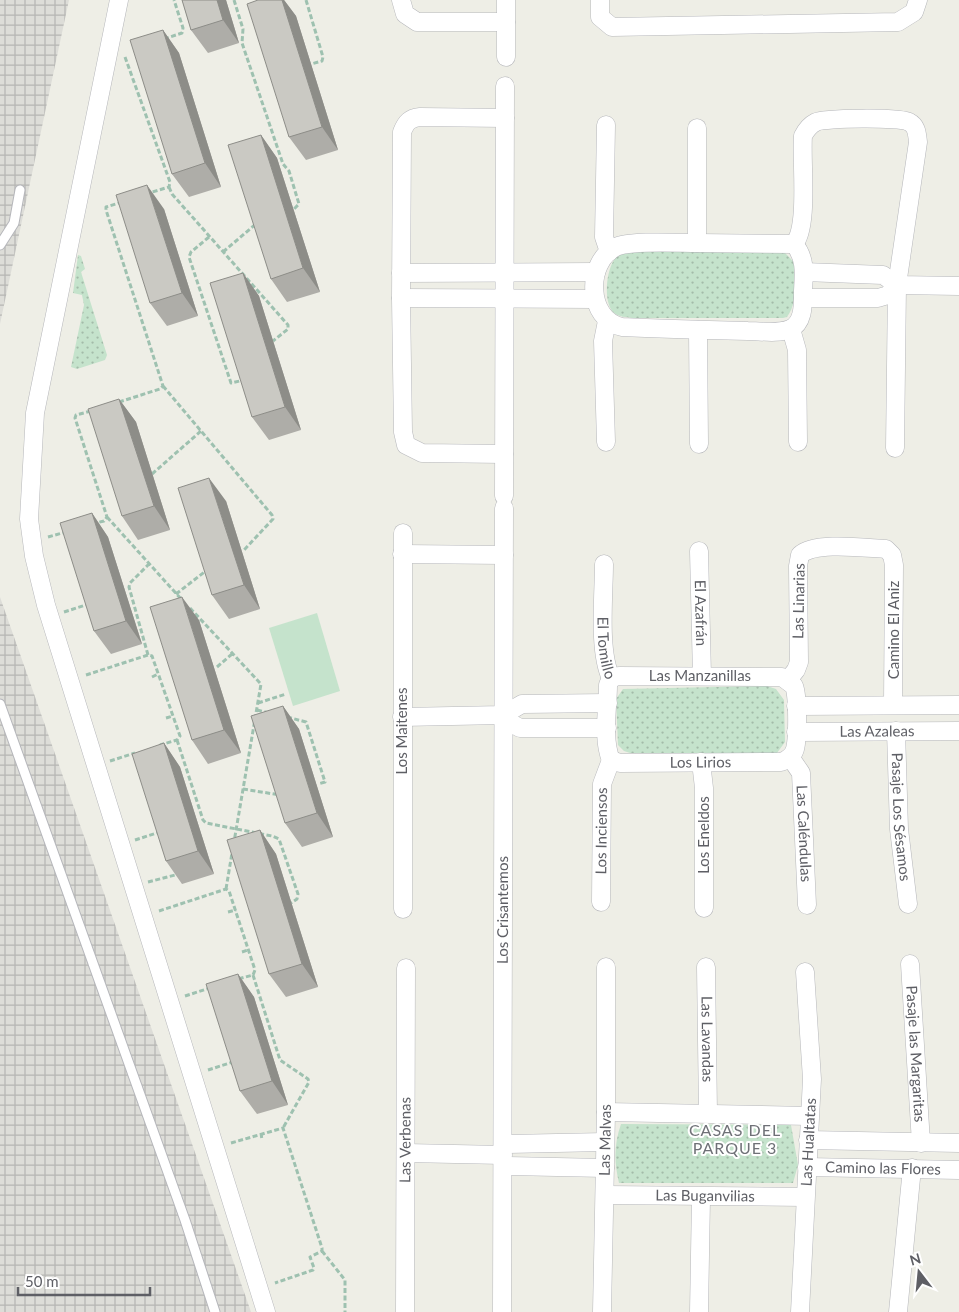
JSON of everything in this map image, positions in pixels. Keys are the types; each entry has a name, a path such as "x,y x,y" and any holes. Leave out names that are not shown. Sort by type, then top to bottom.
{"street":[{"path":"119,0 35,413 28,505 31,536 48,614 266,1312"},
{"path":"401,0 405,14 417,22 506,22"},
{"path":"506,0 506,57"},
{"path":"600,0 600,17 612,27 898,22 914,12 918,0"},
{"name":"Los Crisantemos","path":"502,1312 505,86"},
{"path":"504,454 422,453 406,445 403,432 401,273 402,132 405,125 414,118 420,117 505,118"},
{"path":"794,244 802,254 804,272 803,298 802,314 798,323 790,329 777,331 622,327 607,321 600,312 595,299 596,272 599,264 609,252 621,245 697,243 794,244 798,240 802,223 803,147 806,130 815,122 822,120 907,120 914,127 918,142 897,285 895,448"},
{"path":"606,125 604,237 609,252"},
{"path":"697,128 697,243"},
{"path":"401,273 596,272"},
{"path":"804,272 882,275 897,285 959,286"},
{"path":"803,298 878,298 888,295 897,285"},
{"path":"401,298 595,299"},
{"path":"606,442 603,341 607,321"},
{"path":"790,329 797,350 798,442"},
{"path":"698,330 699,444"},
{"name":"Los Maitenes","path":"403,533 403,909"},
{"name":"Las Linarias","path":"788,680 796,670 798,662 798,566 800,555 808,549 820,547 886,549 892,555"},
{"name":"El Azafrán","path":"699,551 702,676"},
{"path":"402,554 504,555"},
{"name":"Camino El Aniz","path":"892,555 894,565 893,704"},
{"name":"El Tomillo","path":"604,564 604,651 606,668 611,678 608,685 607,728 608,753 611,760"},
{"name":"Las Manzanillas","path":"611,678 619,676 778,676 788,680"},
{"path":"788,680 795,689 796,706 795,748 790,757"},
{"path":"402,717 503,715 522,704 608,703"},
{"name":"Las Azaleas","path":"796,706 959,705"},
{"path":"503,715 509,722 520,728 607,728"},
{"name":"Pasaje Los Sésamos","path":"896,731 899,830 908,904"},
{"name":"Las Azaleas","path":"796,732 959,731"},
{"name":"Los Lirios","path":"611,760 620,763 776,763 790,757"},
{"name":"Las Caléndulas","path":"790,757 801,773 807,905"},
{"name":"Los Inciensos","path":"601,902 602,784 611,760"},
{"name":"Los Eneldos","path":"701,762 704,788 704,908"},
{"name":"Pasaje las Margaritas","path":"910,964 921,1143"},
{"name":"Las Malvas","path":"602,1312 606,1112 606,967"},
{"name":"Las Lavandas","path":"706,967 708,1113"},
{"name":"Las Verbenas","path":"405,1312 406,968"},
{"name":"Las Hualtatas","path":"800,1312 812,1079 805,972"},
{"path":"606,1112 809,1116"},
{"name":"Camino las Flores","path":"808,1140 959,1144"},
{"path":"503,1155 605,1142"},
{"path":"406,1153 503,1155 605,1168"},
{"name":"Camino las Flores","path":"807,1167 959,1170"},
{"path":"898,1312 912,1168"},
{"name":"Las Buganvilias","path":"605,1195 701,1198 805,1197"},
{"path":"699,1312 701,1198"}],"lane":[{"path":"0,244 14,223 20,190"},
{"path":"0,704 191,1238 215,1312"}],"path":[{"path":"161,33 163,39 182,33 183,28 174,0"},
{"path":"234,0 243,29 242,44 283,164 289,171 299,204 294,209"},
{"path":"306,0 323,57 322,61 310,64"},
{"path":"125,52 170,182 169,187 172,194 288,325 288,328 273,341"},
{"path":"145,188 147,194 169,187"},
{"path":"131,199 106,207 106,210 163,386 272,515 273,519 244,550"},
{"path":"223,252 261,220"},
{"path":"210,237 191,252 189,256 232,383 249,378"},
{"path":"114,404 160,389 163,386"},
{"path":"95,410 76,415 75,418 107,517 261,684 226,889"},
{"path":"152,474 201,431"},
{"path":"94,524 104,521 107,517"},
{"path":"44,538 69,531"},
{"path":"149,564 130,583 129,588 148,654 152,656 180,736 177,740 152,748"},
{"path":"176,594 212,566"},
{"path":"59,614 94,603"},
{"path":"80,677 148,654"},
{"path":"216,668 232,654"},
{"path":"152,677 158,674"},
{"path":"258,703 286,694"},
{"path":"257,710 275,714"},
{"path":"166,718 172,716"},
{"path":"284,716 306,722 325,782 318,784"},
{"path":"177,740 203,820 206,823 279,839 298,894 297,899 291,903"},
{"path":"107,766 109,761 143,750"},
{"path":"243,790 285,796"},
{"path":"130,842 165,830"},
{"path":"143,884 179,874"},
{"path":"225,1143 283,1128 309,1082 308,1079 280,1060 253,975 255,970 236,910 229,891 226,889"},
{"path":"155,912 226,889"},
{"path":"228,912 236,910"},
{"path":"242,952 248,950"},
{"path":"235,980 253,975"},
{"path":"180,1000 181,997 217,986"},
{"path":"203,1071 239,1060"},
{"path":"283,1128 322,1251 345,1280 345,1312"},
{"path":"261,1134 262,1140"},
{"path":"270,1287 271,1284 313,1270 310,1257 322,1251"}],"shaded area":[{"path":"0,0 69,0 0,324"},
{"path":"0,597 250,1309 251,1312 0,1312"}],"green space":[{"path":"627,252 784,252 795,263 795,292 791,311 787,317 783,318 633,318 620,316 614,313 608,302 607,287 611,265 618,256"},
{"path":"78,255 81,256 85,269 81,272 107,355 105,360 77,369 71,367 84,305 82,295 73,293"},
{"path":"317,613 340,691 293,706 269,628"},
{"path":"767,686 776,689 784,700 785,742 777,753 630,753 624,751 618,745 616,699 623,689"},
{"path":"621,1124 791,1125 798,1165 793,1183 619,1183 616,1153"}],"building":[{"path":"182,0 217,0 223,20 191,30"},
{"path":"258,0 282,0 322,127 289,137 247,4"},
{"path":"163,30 205,163 172,174 130,40"},
{"path":"261,135 303,268 271,279 228,145"},
{"path":"147,185 182,293 150,303 116,195"},
{"path":"243,273 285,407 252,417 210,283"},
{"path":"119,399 154,506 122,516 88,409"},
{"path":"209,478 244,585 212,595 178,488"},
{"path":"92,513 126,621 94,631 60,523"},
{"path":"182,597 224,730 192,740 150,607"},
{"path":"283,706 317,813 285,823 251,716"},
{"path":"164,743 198,851 166,861 132,754"},
{"path":"260,830 302,964 269,974 227,840"},
{"path":"238,974 272,1081 240,1091 206,984"}],"district":[{"name":"CASAS DEL PARQUE 3","path":"735,1139"}]}
